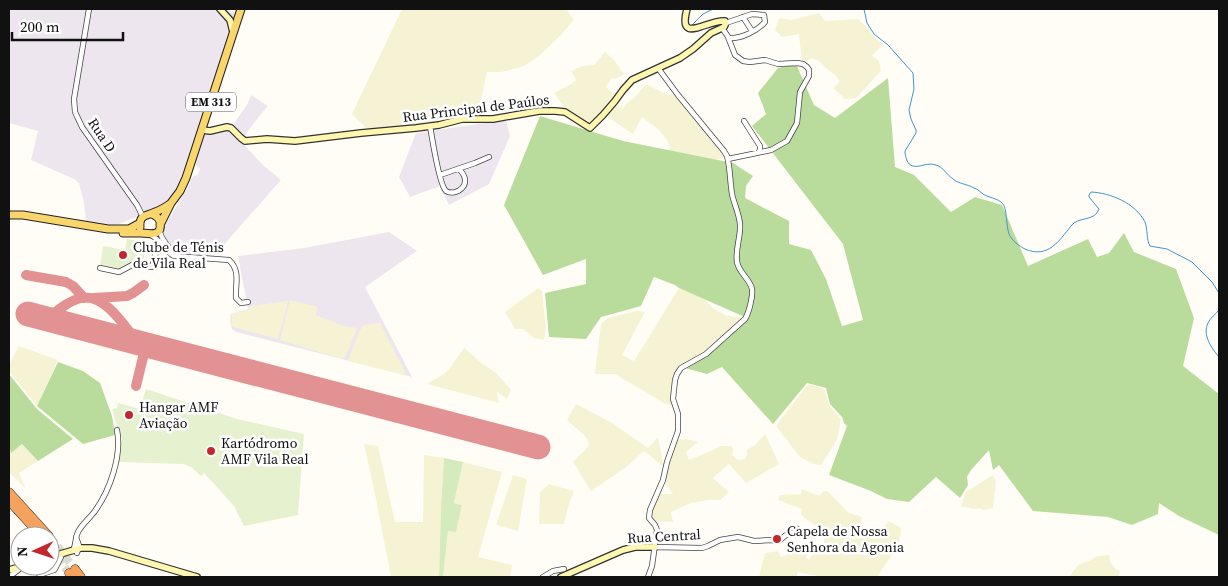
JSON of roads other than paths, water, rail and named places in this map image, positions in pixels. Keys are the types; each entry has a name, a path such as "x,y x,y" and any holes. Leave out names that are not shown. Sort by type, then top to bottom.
{"highway":[{"path":"9,492 40,526"},
{"path":"9,501 32,526"},
{"path":"72,573 81,577"}],"main road":[{"name":"EM 313","path":"160,228 184,184 239,15"},
{"path":"108,230 129,229 172,203"},
{"path":"9,215 23,215 121,233 156,233 160,228 157,217 146,217"},
{"path":"146,217 141,229 147,234"}],"street":[{"name":"Rua D","path":"89,9 74,99 75,112 83,130 146,217"},
{"path":"686,9 686,26 692,29 724,20 735,55 743,61 765,60 778,64 797,62 806,66 809,70 809,78 799,94 797,123 785,143 777,147 728,159"},
{"path":"225,13 239,15"},
{"path":"225,13 232,25 233,33"},
{"path":"724,25 752,14 764,15 764,24 752,32 736,38 728,37"},
{"path":"743,17 752,32"},
{"name":"Rua Principal de Paúlos","path":"202,130 208,131 228,127 245,141 267,139 292,141 430,126 462,119 489,120 533,111 567,113 587,128 591,128 630,81 685,56 709,35 724,25"},
{"path":"648,577 652,566 657,528 649,518 649,514 663,480 677,433 678,414 673,399 676,376 681,368 706,354 745,319 749,311 752,291 739,269 737,261 736,248 740,222 732,195 728,159 724,151 658,68"},
{"path":"744,121 760,146 759,152"},
{"path":"430,126 433,150 447,191 458,191 464,187 464,176 459,169"},
{"path":"440,175 475,164 489,157"},
{"path":"160,228 162,238 173,252 180,257"},
{"path":"147,234 160,241 170,255 229,260 237,272 236,298 241,302 248,302"},
{"path":"100,268 119,272 133,264 152,267 160,241"},
{"path":"78,549 76,536 78,531 96,508 109,484 118,452 119,440 117,430"},
{"name":"Rua Central","path":"565,574 623,550 655,547 704,547 720,540 738,537 754,541 779,541 798,529"},
{"path":"60,556 78,549 97,549 197,577"},
{"path":"544,577 553,571 565,574"}],"waterway":[{"path":"683,25 684,9"},
{"path":"691,26 703,14 713,9"},
{"path":"864,9 867,23 874,34 888,45 913,73 914,89 909,110 916,133 905,151 909,164 915,166 933,164 938,166 955,181 975,188 1001,202 1005,210 1010,237 1020,246 1033,251 1040,252 1052,247 1074,223 1094,216 1097,213 1099,209 1089,197 1091,192 1106,194 1122,200 1141,215 1145,222 1150,246 1167,249 1192,262 1212,282 1219,293"},
{"path":"1219,310 1209,321 1206,328 1211,346 1219,357"}],"tunnel":[{"path":"60,550 75,569"},
{"path":"60,561 69,573"}],"place":[{"name":"Clube de Ténis de Vila Real","path":"123,255"},
{"name":"Hangar AMF Aviação","path":"129,415"},
{"name":"Kartódromo AMF Vila Real","path":"211,451"},
{"name":"Capela de Nossa Senhora da Agonia","path":"777,539"}]}
